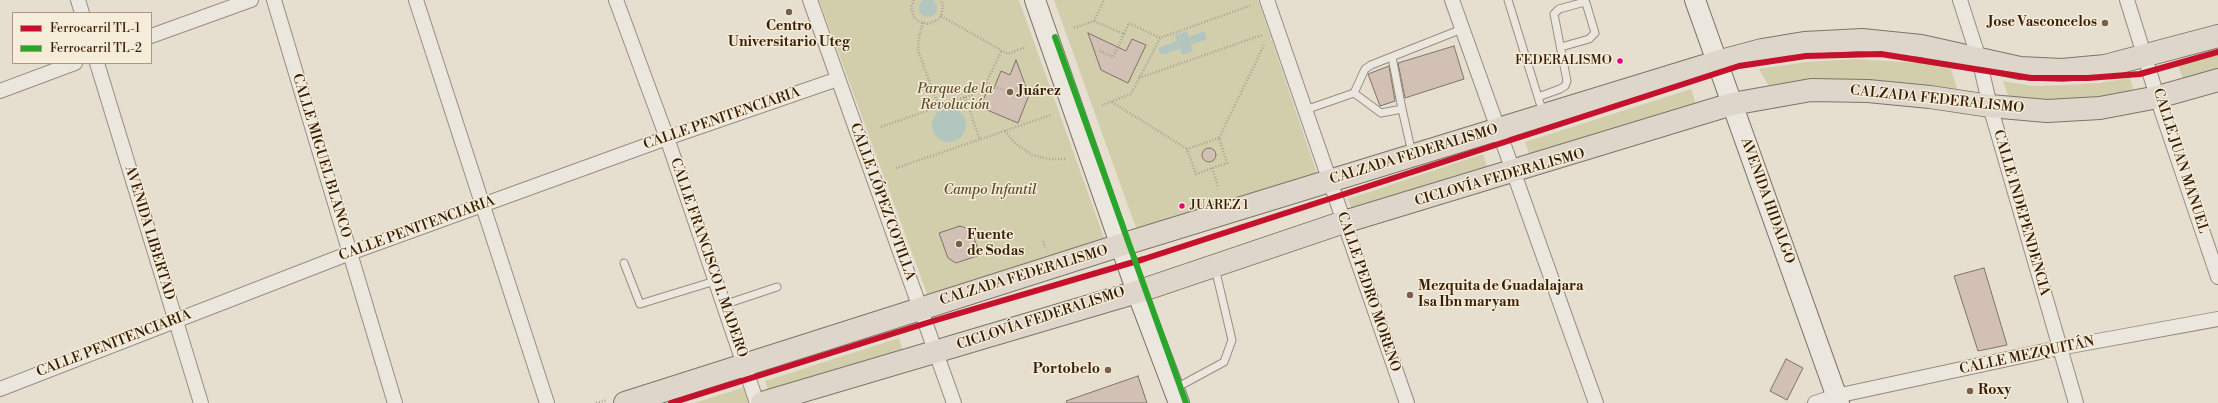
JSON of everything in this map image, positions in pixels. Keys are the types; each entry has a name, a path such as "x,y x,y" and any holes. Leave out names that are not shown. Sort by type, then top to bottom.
{"main road":[{"path":"1035,0 1137,292 1176,396"},
{"name":"AVENIDA HIDALGO","path":"1695,0 1837,400"},
{"name":"CALZADA FEDERALISMO","path":"625,403 920,308 1498,129 1541,106 1762,50 1804,43 1862,40 1921,46 2020,68 2062,70 2105,66 2218,36"},
{"name":"CALZADA FEDERALISMO","path":"762,403 935,350 1137,292 1344,222 1732,104 1811,90 1876,92 1930,97 1990,106 2047,111 2100,108 2158,97 2218,80"}],"street":[{"path":"78,0 82,12"},
{"path":"152,36 251,0"},
{"name":"CALLE MIGUEL BLANCO","path":"274,0 395,403"},
{"path":"416,0 548,403"},
{"name":"CALLE FRANCISCO I. MADERO","path":"616,0 667,138 757,403"},
{"name":"CALLE LÓPEZ COTILLA","path":"810,0 954,403"},
{"name":"CALLE PEDRO MORENO","path":"1268,0 1407,403"},
{"path":"1452,0 1512,172 1596,403"},
{"name":"CALLE INDEPENDENCIA","path":"1960,0 1979,59 1990,106 2076,403"},
{"name":"CALLE JUAN MANUEL","path":"2127,0 2218,277"},
{"path":"0,91 72,64"},
{"name":"AVENIDA LIBERTAD","path":"97,64 201,403"},
{"name":"CALLE PENITENCIARIA","path":"0,389 350,253 667,138 838,79"},
{"name":"CALLE MEZQUITÁN","path":"1815,403 1837,400 2059,348 2218,319"}],"lane":[{"path":"1508,0 1541,106 1565,86 1567,81 1554,14 1559,9 1586,3 1595,33 1590,39 1561,47"},
{"path":"1305,110 1354,93 1365,69 1462,29"},
{"path":"1392,57 1413,155"},
{"path":"1354,93 1380,113 1402,109"},
{"path":"624,263 640,304 715,281"},
{"path":"1176,396 1224,362 1232,340 1214,266"},
{"path":"724,305 777,287"}],"path":[{"path":"914,0 912,12 918,21 923,23 933,23 941,16 943,6 941,0"},
{"path":"1094,21 1104,0"},
{"path":"1102,105 1131,94 1160,38 1252,5"},
{"path":"941,16 1008,54 1026,47"},
{"path":"1074,28 1094,21 1124,34"},
{"path":"923,23 919,36 918,51 939,106"},
{"path":"1100,51 1113,57 1129,23 1160,38"},
{"path":"1139,78 1262,35"},
{"path":"1112,102 1187,148 1196,174 1227,163 1219,138 1265,43"},
{"path":"881,127 982,91 1002,50"},
{"path":"986,83 1014,94 1020,80"},
{"path":"965,97 980,140"},
{"path":"896,168 1051,115"},
{"path":"1004,131 1015,143 1032,155 1049,159 1066,159"},
{"path":"1187,148 1219,138"},
{"path":"1212,168 1218,186"},
{"path":"1043,241 1045,247"}],"green space":[{"name":"Parque de la Revolución","path":"819,0 1019,0 1107,246 930,302"},
{"path":"1054,0 1258,0 1319,179 1139,236"},
{"path":"2218,54 2218,73 2184,82 2178,65"},
{"path":"1855,59 1918,63 1951,69 1958,92 1921,85 1858,80 1812,81 1769,87 1759,69 1806,62"},
{"path":"2130,78 2135,96 2104,102 2010,102 2003,81 2033,86 2099,83"},
{"path":"1691,89 1697,107 1531,160 1525,142"},
{"path":"1483,154 1488,172 1354,216 1348,199"},
{"path":"899,338 904,356 770,398 765,381"},
{"path":"745,387 750,403 694,403"}],"water":[{"path":"928,-1 934,2 937,8 934,14 928,17 922,14 919,8 922,2"},
{"path":"1187,31 1189,37 1204,31 1207,39 1191,45 1193,51 1182,55 1180,49 1161,55 1158,48 1177,41 1175,35"},
{"path":"946,108 952,108 956,109 963,115 966,125 965,132 959,139 952,142 946,142 942,141 935,135 932,128 932,122 933,118 939,111"}],"building":[{"path":"1088,33 1126,51 1132,39 1146,45 1128,83 1101,70"},
{"path":"1454,46 1464,79 1405,98 1398,63"},
{"name":"Juárez","path":"1016,60 1029,95 1018,123 980,107 987,91 992,93 1001,71 1010,75"},
{"path":"1389,66 1395,101 1380,106 1368,74"},
{"path":"1206,148 1212,148 1216,152 1216,158 1212,162 1206,162 1202,158 1202,152"},
{"name":"Fuente de Sodas","path":"960,226 971,230 980,255 956,263 948,258 939,233"},
{"path":"1984,268 2007,345 1978,351 1954,276"},
{"path":"1786,359 1803,368 1787,400 1770,391"},
{"path":"1138,376 1147,403 1067,403 1066,401"}],"rail line":[{"name":"TL-2","path":"1055,37 1186,403"},
{"name":"TL-1","path":"671,403 933,321 1144,259 1739,66 1806,56 1881,54 2031,78 2088,78 2140,74 2218,52"}],"place":[{"name":"Centro Universitario Uteg","path":"789,12"},
{"name":"Jose Vasconcelos","path":"2105,23"},
{"name":"FEDERALISMO","path":"1620,61"},
{"name":"Juárez","path":"1010,92"},
{"name":"JUAREZ 1","path":"1182,206"},
{"name":"Fuente de Sodas","path":"959,244"},
{"name":"Mezquita de Guadalajara Isa Ibn maryam","path":"1410,295"},
{"name":"Portobelo","path":"1108,370"},
{"name":"Roxy","path":"1970,391"}],"park label":[{"name":"Campo Infantil","path":"990,191"}]}
